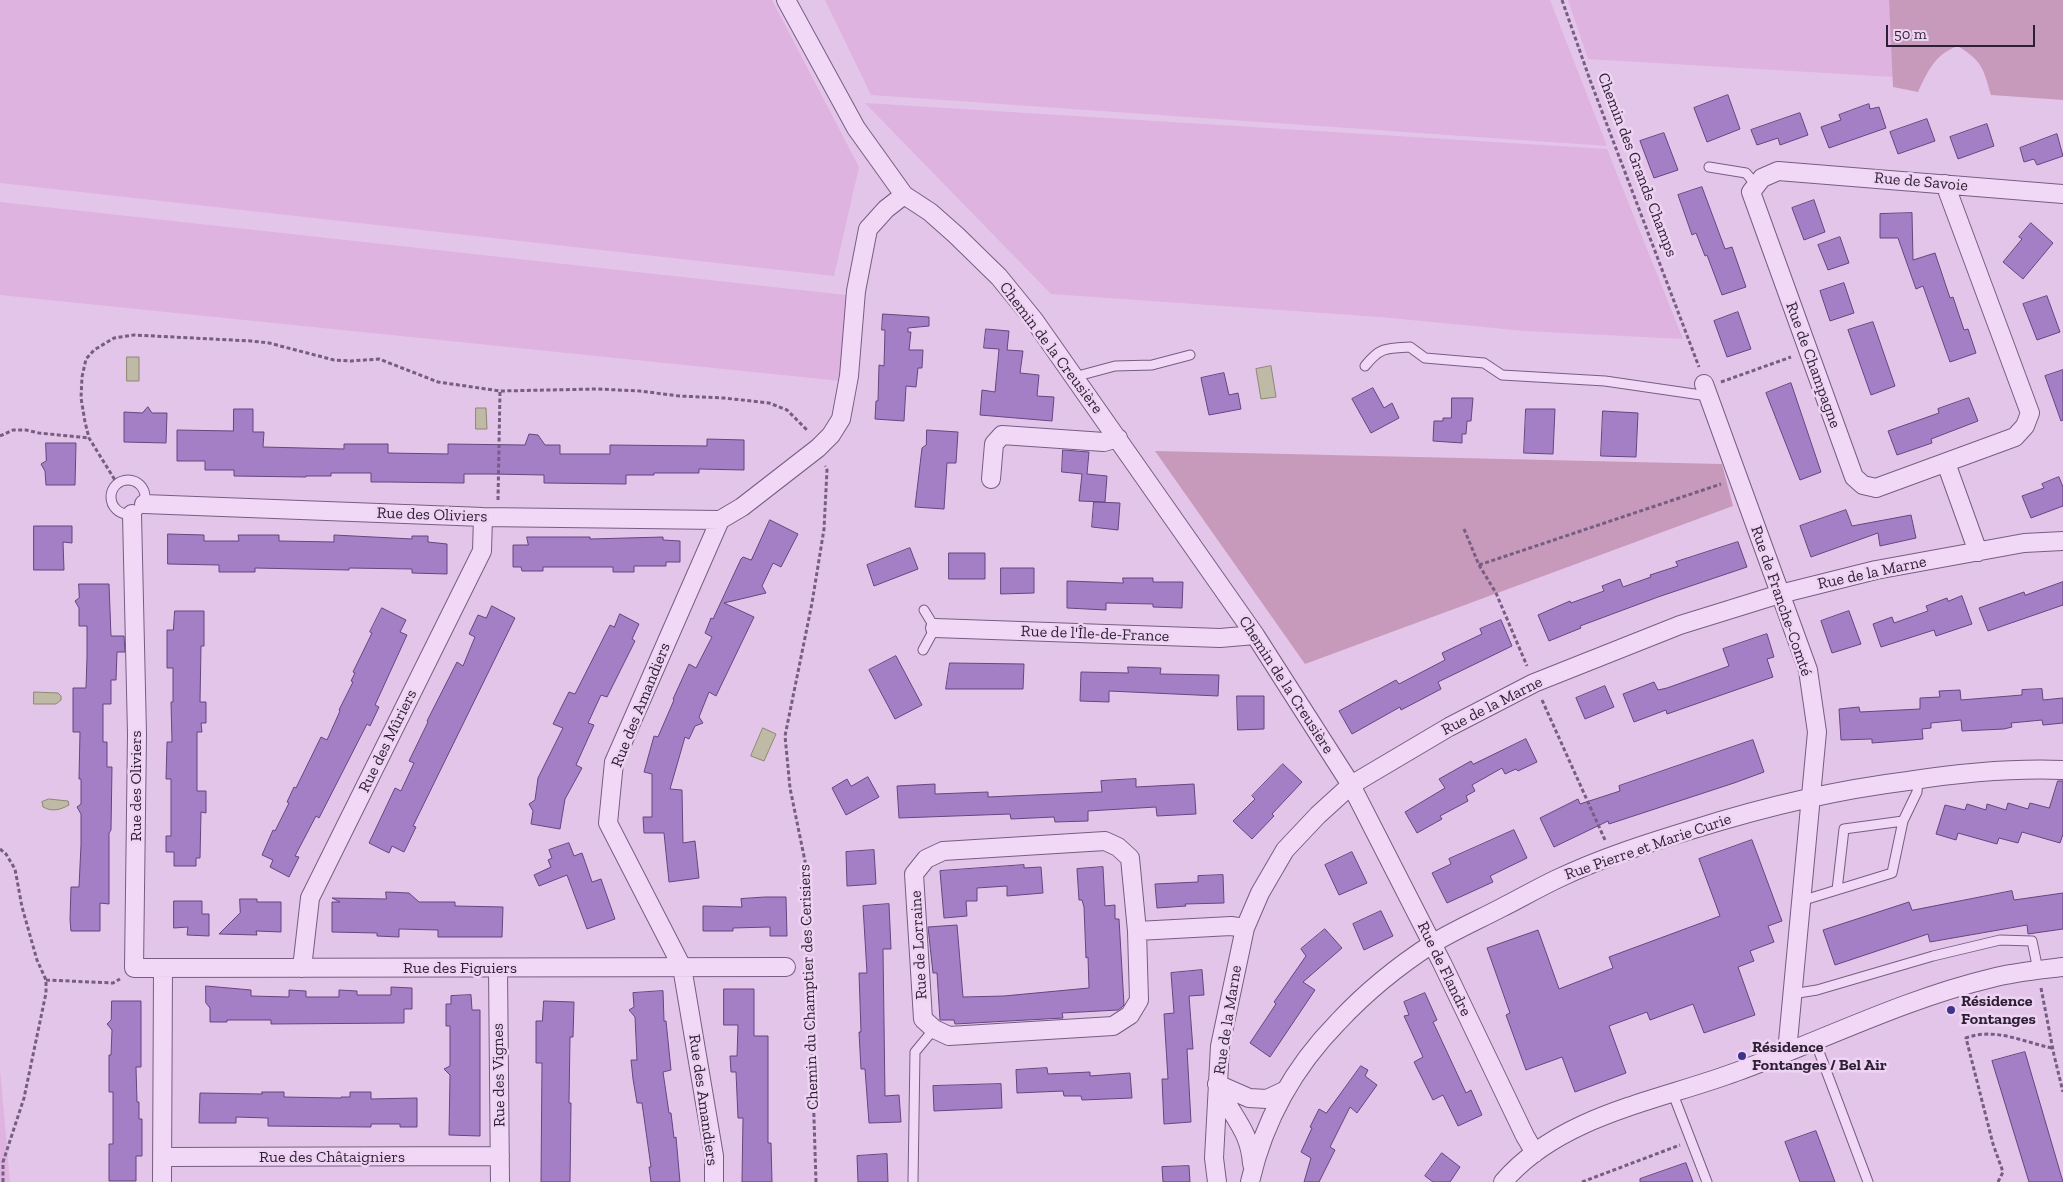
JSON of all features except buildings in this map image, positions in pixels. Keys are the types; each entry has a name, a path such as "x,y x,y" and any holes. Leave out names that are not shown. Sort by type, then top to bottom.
{"street":[{"name":"Chemin de la Creusière","path":"786,0 856,128 904,195 930,212 950,229 999,277 1034,320 1255,635 1351,785"},
{"name":"Rue de Savoie","path":"1756,185 1762,178 1778,171 2063,194"},
{"name":"Rue de Champagne","path":"1756,185 1751,192 1854,477 1864,485 1876,488 2015,437 2025,426 2030,413 1945,184"},
{"path":"720,520 742,507 815,443 831,436 841,419 848,376 856,290 868,229 904,195"},
{"name":"Rue de Franche-Comté","path":"1706,389 1808,670 1814,706 1817,732 1787,1052"},
{"name":"Chemin de la Creusière","path":"991,479 994,444 1002,435 1104,442 1118,438"},
{"path":"1946,463 1978,552"},
{"name":"Rue des Oliviers","path":"134,968 138,509 720,520"},
{"name":"Rue des Mûriers","path":"302,968 310,898 482,551 490,517"},
{"name":"Rue des Amandiers","path":"714,1182 714,1156 682,967 608,823 614,762 720,520"},
{"name":"Rue de la Marne","path":"1216,1182 1214,1158 1217,1084 1222,1037 1245,928 1260,893 1285,850 1318,815 1351,785 1449,727 1534,683 1680,625 1780,594 1876,570 2024,543 2063,541"},
{"name":"Rue de l'Île-de-France","path":"935,628 1220,638 1255,635"},
{"name":"Rue Pierre et Marie Curie","path":"1251,1177 1262,1141 1284,1091 1300,1067 1338,1021 1384,979 1432,944 1558,879 1613,856 1665,838 1736,816 1810,798 1876,785 1965,773 2038,769 2063,770"},
{"name":"Rue de Flandre","path":"1351,785 1535,1153"},
{"name":"Rue de Lorraine","path":"1105,841 1118,847 1130,858 1137,931 1139,1000 1130,1015 1112,1026 950,1036 934,1029 923,1019 914,874 926,858 943,851 1105,841"},
{"path":"1137,931 1231,926 1245,928"},
{"name":"Rue des Figuiers","path":"134,968 786,967"},
{"path":"1503,1182 1548,1143 1585,1124 1738,1072 1950,990 1993,977 2063,967"},
{"path":"162,1182 163,968"},
{"name":"Rue des Vignes","path":"498,968 500,1182"},
{"path":"1217,1084 1250,1098 1267,1099"},
{"path":"1217,1084 1226,1104 1247,1135 1251,1148 1251,1177"},
{"path":"1216,1131 1237,1121 1267,1099 1284,1091"},
{"name":"Rue des Châtaigniers","path":"163,1157 500,1156"}],"lane":[{"path":"1709,167 1746,173 1756,185"},
{"path":"1365,366 1375,353 1392,348 1410,346 1425,358 1484,363 1502,375 1706,389"},
{"path":"1074,376 1115,366 1152,365 1190,355"},
{"path":"129,481 139,484 144,493 138,509 120,512 113,503 113,492 118,485 129,481"},
{"path":"923,650 935,628 924,610"},
{"path":"1801,901 1892,873 1903,821 1916,792 1918,779"},
{"path":"1836,890 1844,829 1903,821"},
{"path":"1792,994 1817,990 1933,956 2000,940 2032,941 2038,970"},
{"path":"913,1182 915,1052 934,1029"},
{"path":"1815,1041 1868,1182"},
{"path":"1672,1094 1707,1182"}],"path":[{"name":"Chemin des Grands Champs","path":"1562,0 1590,80 1689,338 1706,389"},
{"name":"Chemin du Champtier des Cerisiers","path":"89,438 81,398 82,377 86,359 94,350 106,342 134,335 269,343 334,360 378,359 438,382 500,391 597,389 640,391 769,403 778,405 794,415 815,443 827,470 824,529 812,603 785,736 790,788 806,866 816,1182"},
{"path":"1706,389 1808,351"},
{"path":"490,517 500,391"},
{"path":"0,436 13,430 26,430 39,434 89,438 118,485"},
{"path":"1478,565 1738,479"},
{"path":"1464,529 1478,565 1496,593 1534,683 1613,856"},
{"path":"0,849 6,854 15,869 22,907 46,980 46,993 24,1098 3,1162 3,1182"},
{"path":"46,980 113,983 134,968"},
{"path":"2038,970 2052,1048 2063,1092"},
{"path":"1998,1182 2004,1172 1993,1144 1966,1038 1978,1033 1999,1033 2023,1042 2052,1048"},
{"path":"1582,1182 1678,1146"}],"shaded area":[{"path":"0,0 772,0 859,167 834,276 0,183"},
{"path":"825,0 1550,0 1607,146 871,95"},
{"path":"1568,0 1889,0 1894,77 1588,59"},
{"path":"1889,0 2063,0 2063,100 1991,95 1981,66 1973,57 1958,46 1943,54 1933,64 1918,92 1893,87"},
{"path":"865,103 1607,149 1683,339 1525,331 1380,317 1051,294"},
{"path":"0,202 846,295 841,381 0,295"},
{"path":"127,357 139,357 139,381 127,381"},
{"path":"1271,366 1276,397 1261,399 1256,369"},
{"path":"476,408 486,408 487,429 476,429"},
{"path":"1155,451 1722,464 1733,506 1305,664"},
{"path":"34,692 58,693 61,696 61,700 56,704 34,704"},
{"path":"763,728 776,734 764,761 751,756"},
{"path":"49,799 68,801 69,805 56,810 50,810 43,807 42,802"},
{"path":"0,1069 10,1182 0,1182"}],"place":[{"name":"Résidence Fontanges","path":"1951,1010"},
{"name":"Résidence Fontanges / Bel Air","path":"1742,1056"}]}
